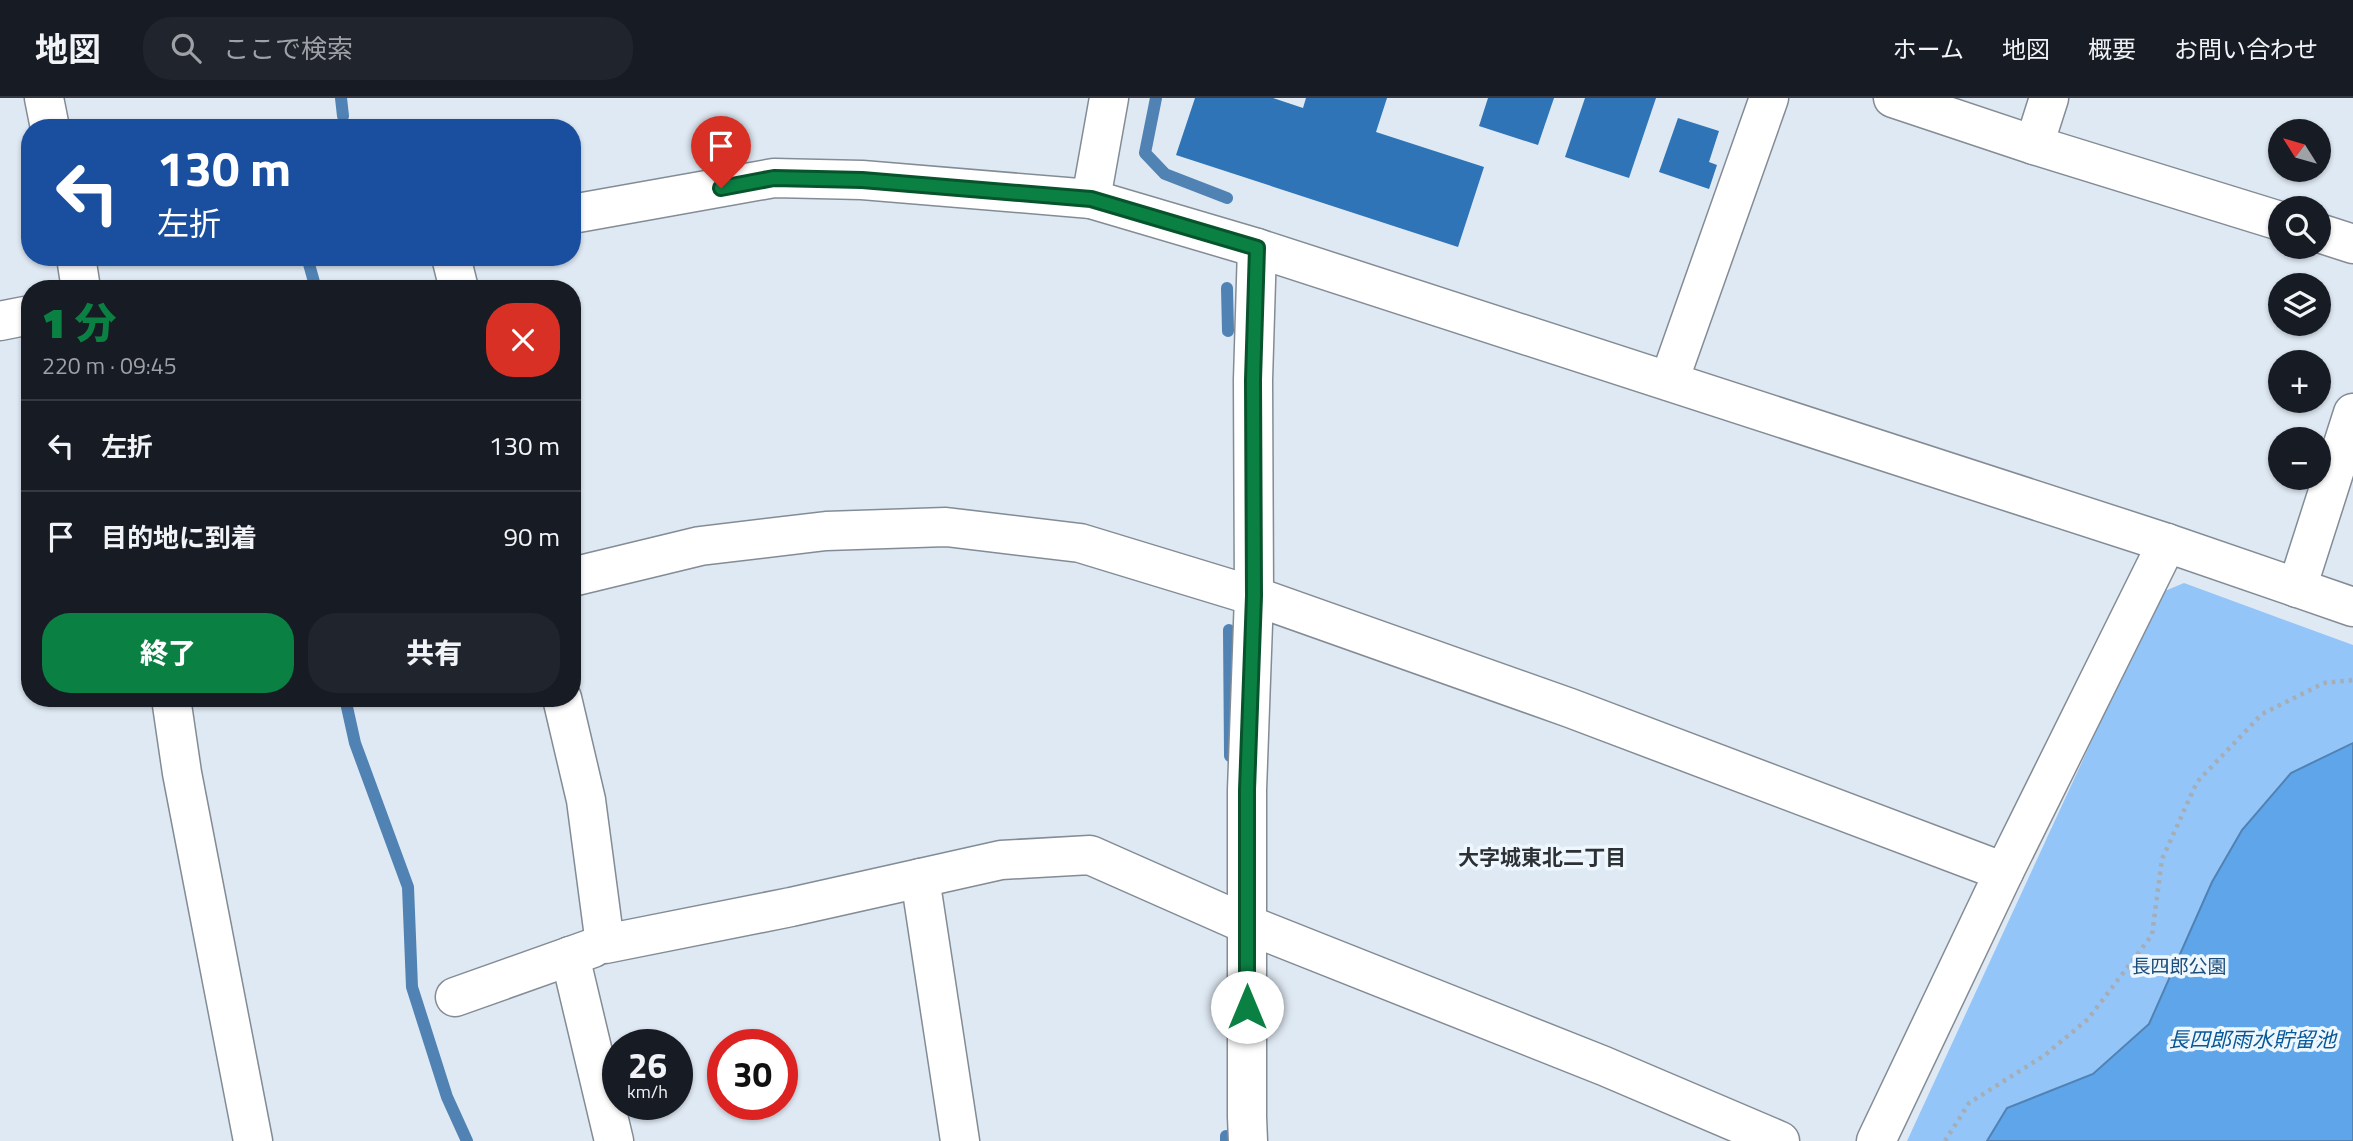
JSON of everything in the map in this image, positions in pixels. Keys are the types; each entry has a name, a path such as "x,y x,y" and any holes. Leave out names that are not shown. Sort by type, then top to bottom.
{"street":[{"path":"44,98 48,119"},
{"path":"1091,199 1109,98"},
{"path":"1669,381 1769,98"},
{"path":"1893,98 2268,217"},
{"path":"2034,145 2049,98"},
{"path":"581,212 774,178 862,180 1091,199 1257,248 1669,381 2167,543 2353,607"},
{"path":"2331,237 2353,244"},
{"path":"1248,1141 1247,790 1254,596 1253,380 1257,248"},
{"path":"0,321 21,317"},
{"path":"2297,588 2353,413"},
{"path":"581,575 700,546 826,531 946,527 1080,543 1254,596 1570,708 2004,872"},
{"path":"1876,1141 2004,872 2167,543"},
{"path":"172,707 187,800 253,1141"},
{"path":"564,707 586,800 605,944"},
{"path":"455,997 605,944 792,907 1001,860 1090,855 1246,923 1604,1066 1780,1141"},
{"path":"920,878 960,1141"},
{"path":"569,956 614,1141"}],"path":[{"path":"1945,1141 1969,1103 2045,1055 2088,1019 2152,936 2162,859 2197,782 2262,714 2324,683 2353,680"}],"green space":[{"name":"長四郎公園","path":"2184,583 2353,645 2353,1141 1907,1141 2160,593"}],"water":[{"name":"長四郎雨水貯留池","path":"2353,743 2353,1141 1987,1141 2007,1108 2093,1074 2149,1024 2212,882 2242,830 2291,773"}],"building":[{"path":"1195,98 1273,98 1303,108 1306,98 1387,98 1376,132 1484,167 1458,247 1176,155"},
{"path":"1488,98 1554,98 1538,145 1479,126"},
{"path":"1585,98 1656,98 1629,178 1565,157"},
{"path":"1678,118 1719,131 1709,162 1717,165 1709,189 1659,172"}],"waterway":[{"path":"341,98 343,116"},
{"path":"1156,98 1145,153 1165,174 1227,198"},
{"path":"310,266 313,280"},
{"path":"1227,288 1228,331"},
{"path":"1229,630 1230,756"},
{"path":"347,707 355,743 408,887 412,987 447,1097 467,1141"},
{"path":"1226,1136 1226,1141"}],"district":[{"name":"大字城東北二丁目","path":"1542,858"}],"route":[{"path":"721,188 774,178 862,180 1091,199 1257,248 1253,380 1254,596 1247,790 1247,1007"}]}
